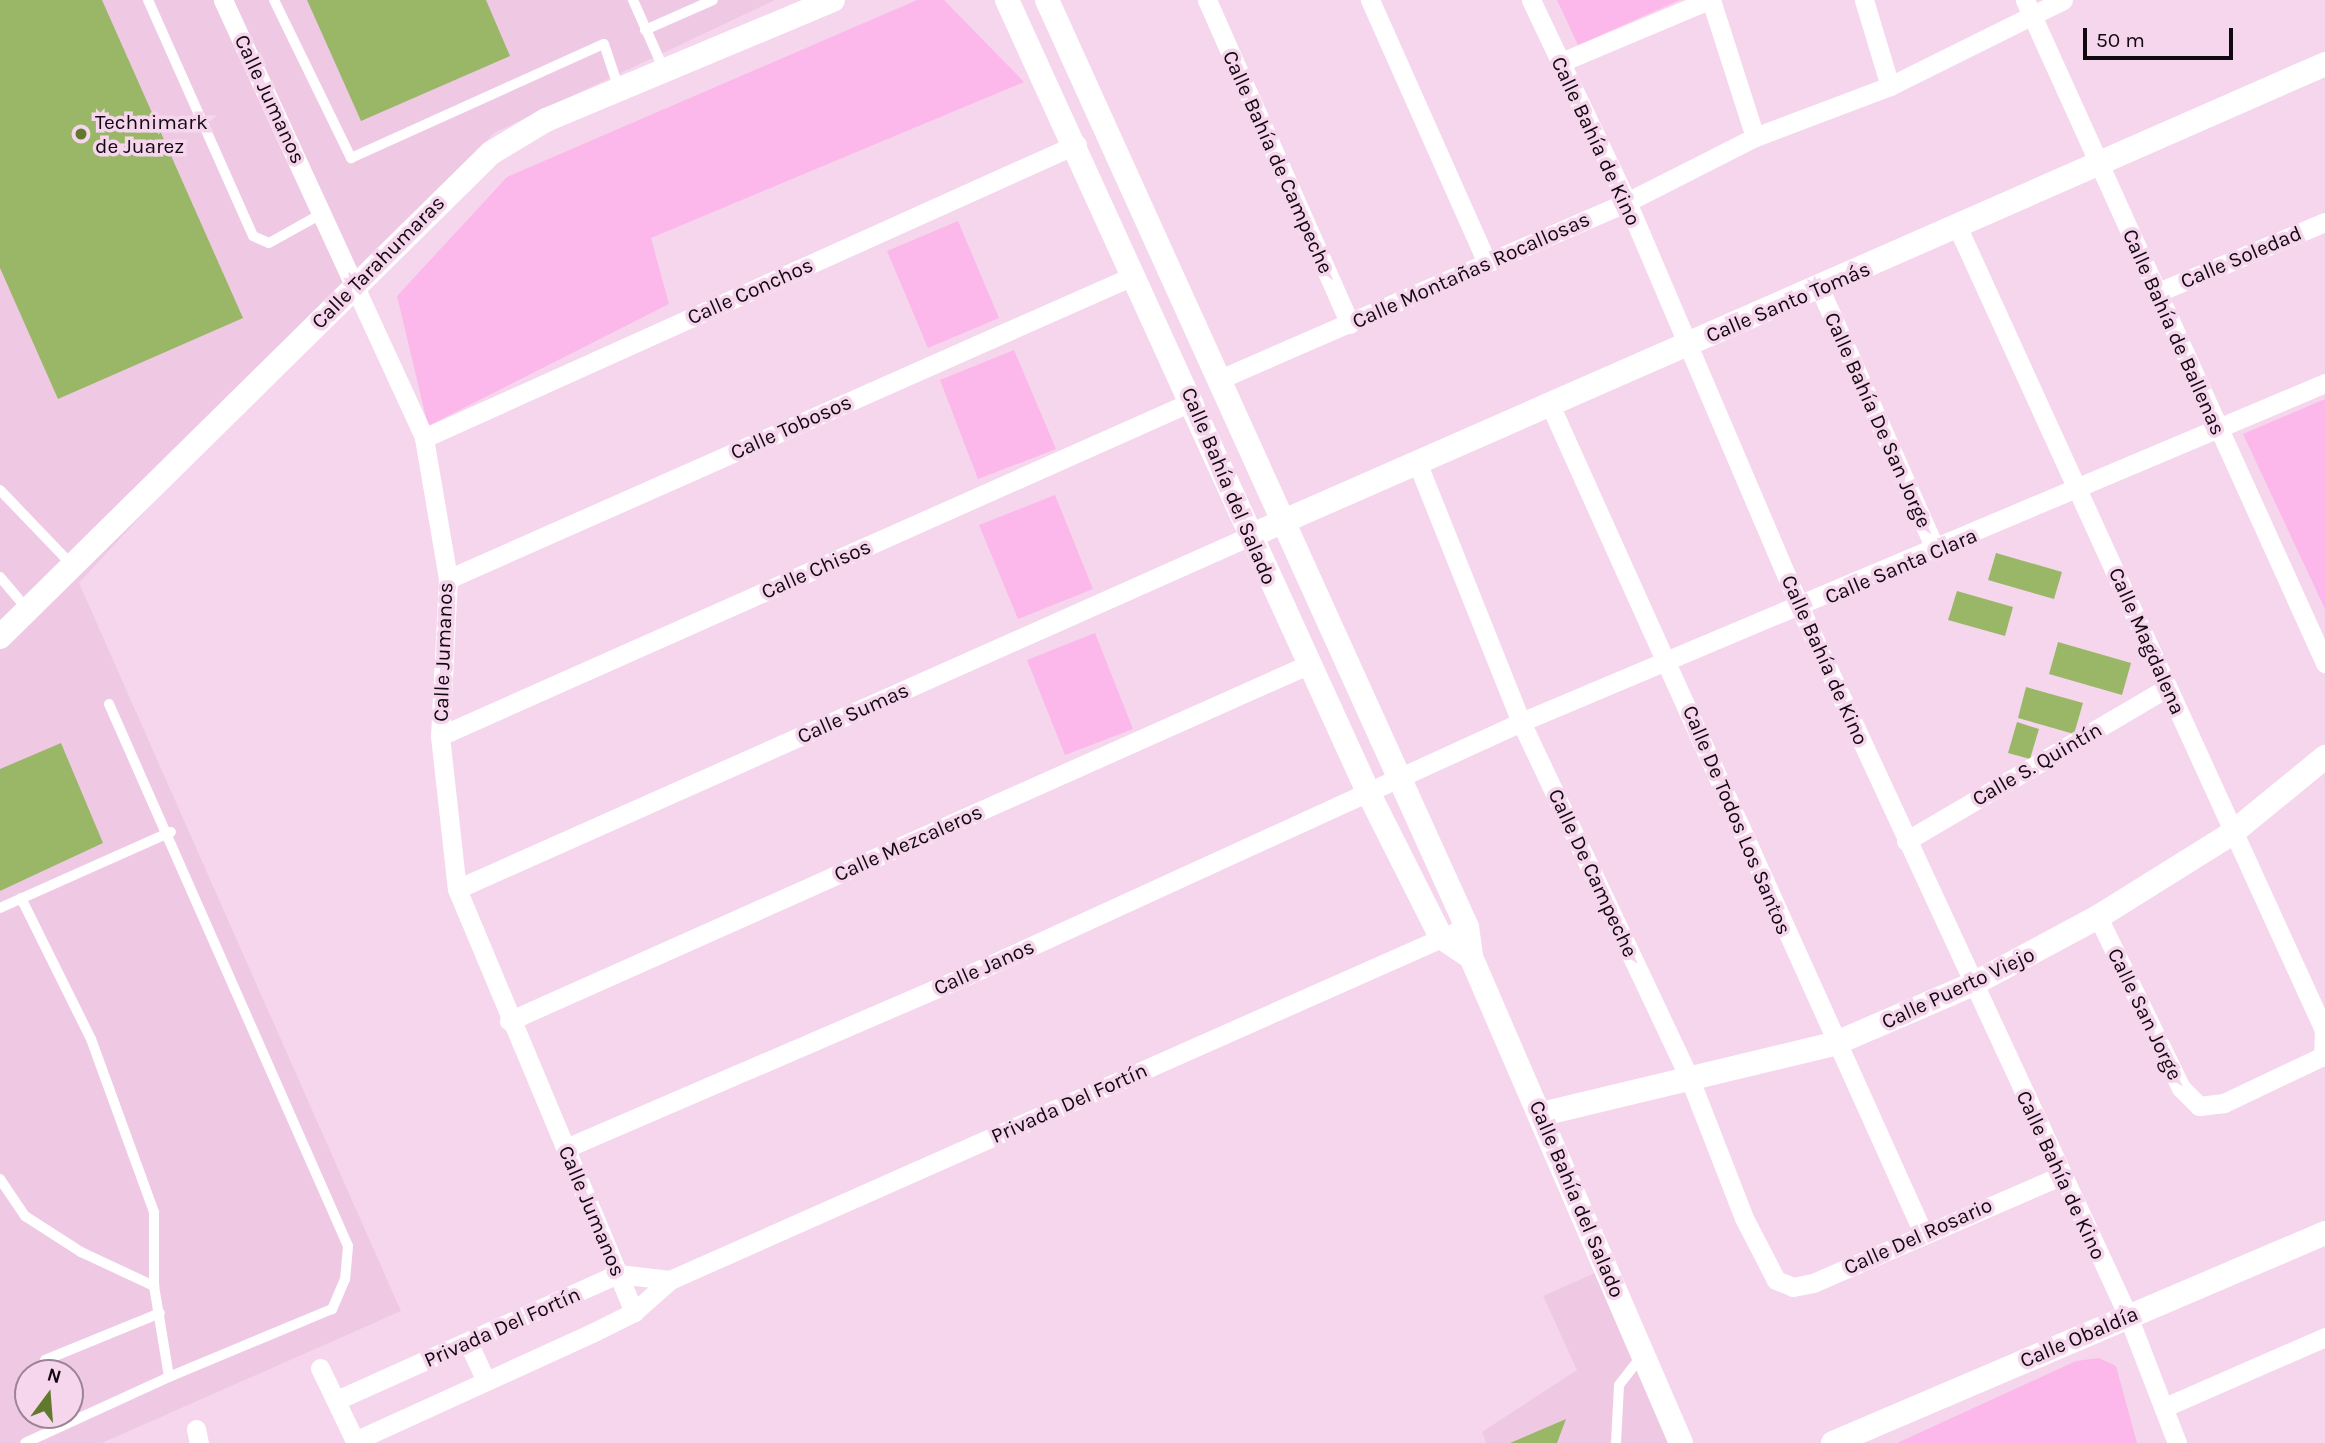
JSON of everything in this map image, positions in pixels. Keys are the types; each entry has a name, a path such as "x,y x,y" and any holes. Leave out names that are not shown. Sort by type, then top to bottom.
{"street":[{"name":"Calle Jumanos","path":"223,0 424,438 448,579 440,736 457,889 509,1021 566,1148 634,1312"},
{"name":"Calle Tarahumaras","path":"0,637 71,564 491,153 546,120 833,0"},
{"name":"Calle Bahía del Salado","path":"1007,0 1077,144 1193,401 1307,665 1369,794 1441,937 1471,957"},
{"name":"Calle Bahía del Salado","path":"1047,0 1286,522 1397,777 1467,927 1471,957 1542,1114 1681,1443"},
{"name":"Calle Bahía de Campeche","path":"1207,0 1350,324"},
{"path":"1370,0 1486,260"},
{"name":"Calle Bahía de Kino","path":"1531,0 1627,202 1800,608 2060,1175 2128,1316 2177,1443"},
{"path":"1559,63 1710,0 1755,137"},
{"path":"1864,0 1890,86"},
{"name":"Calle Montañas Rocallosas","path":"1220,379 1350,324 1486,260 1627,202 1755,137 1890,86 2027,7 2063,0"},
{"name":"Calle Bahía de Ballenas","path":"2027,7 2325,663"},
{"name":"Calle Santo Tomás","path":"1250,536 1417,462 1551,407 1687,344 1820,289 2325,64"},
{"name":"Calle Conchos","path":"424,438 1077,144"},
{"name":"Calle Soledad","path":"2156,293 2325,222"},
{"name":"Calle Magdalena","path":"1958,228 2081,491 2231,834 2323,1030 2323,1056 2224,1103 2199,1106"},
{"name":"Calle Tobosos","path":"448,579 1135,275"},
{"name":"Calle Bahía De San Jorge","path":"1820,289 1936,551"},
{"name":"Calle Santa Clara","path":"1397,777 1521,722 2081,491 2325,383"},
{"name":"Calle Chisos","path":"440,736 1193,401"},
{"name":"Calle De Todos Los Santos","path":"1551,407 1670,662 1833,1044 1923,1233"},
{"name":"Calle De Campeche","path":"1417,462 1521,722 1691,1082 1744,1218 1776,1280"},
{"name":"Calle Sumas","path":"457,889 1250,536"},
{"name":"Calle Mezcaleros","path":"509,1021 1307,665"},
{"name":"Calle S. Quintín","path":"1906,841 2167,688"},
{"name":"Calle Puerto Viejo","path":"1542,1114 1691,1082 1833,1044 1973,984 2098,917 2231,834 2325,757"},
{"name":"Calle Janos","path":"566,1148 1369,794 1397,777"},
{"name":"Calle San Jorge","path":"2098,917 2181,1088 2199,1106"},
{"name":"Privada Del Fortín","path":"356,1442 485,1379 634,1312 670,1280 1467,927"},
{"name":"Calle Del Rosario","path":"1776,1280 1801,1286 2060,1175"},
{"name":"Calle Obaldía","path":"1833,1443 2325,1233"},
{"path":"618,1274 670,1280"},
{"name":"Privada Del Fortín","path":"337,1401 618,1274"},
{"path":"2165,1407 2325,1338"},
{"path":"468,1342 485,1379"},
{"path":"320,1368 356,1442"}],"lane":[{"path":"148,0 253,236 269,243 323,213"},
{"path":"274,0 351,158 604,44 619,90"},
{"path":"633,0 665,72"},
{"path":"645,30 713,0"},
{"path":"0,490 71,564"},
{"path":"0,577 27,609"},
{"path":"25,1443 169,1377 332,1309 345,1279 348,1246 171,832 109,704"},
{"path":"0,908 171,832"},
{"path":"21,898 90,1039 154,1212 155,1286 169,1377"},
{"path":"0,1179 25,1216 81,1252 155,1286"},
{"path":"48,1359 160,1313"},
{"path":"1616,1443 1619,1385 1643,1355"}],"shaded area":[{"path":"0,0 775,0 494,133 79,583 401,1311 102,1443 0,1443"},
{"path":"917,0 944,0 1024,82 651,238 669,304 428,426 397,296 507,177"},
{"path":"1557,0 1680,0 1578,45"},
{"path":"958,221 999,318 928,348 887,251"},
{"path":"1014,350 1056,449 978,479 940,380"},
{"path":"2325,399 2325,609 2243,434"},
{"path":"1055,495 1093,589 1018,619 979,525"},
{"path":"1095,633 1133,729 1065,755 1027,660"},
{"path":"1595,1273 1668,1443 1486,1443 1482,1432 1577,1370 1543,1296"},
{"path":"2099,1358 2116,1366 2137,1443 1897,1443 2076,1361"}],"building":[{"name":"Technimark de Juarez","path":"0,0 102,0 243,318 58,399 0,268"},
{"path":"307,0 486,0 510,56 361,121"},
{"path":"1996,553 2062,572 2054,599 1988,580"},
{"path":"1957,591 2013,607 2005,636 1948,620"},
{"path":"2058,642 2131,663 2122,695 2049,674"},
{"path":"2026,687 2083,703 2074,734 2018,718"},
{"path":"2017,722 2039,729 2030,759 2008,753"},
{"path":"61,743 103,843 0,891 0,769"},
{"path":"1566,1419 1557,1443 1510,1443"}],"place":[{"name":"Technimark de Juarez","path":"81,134"}]}
